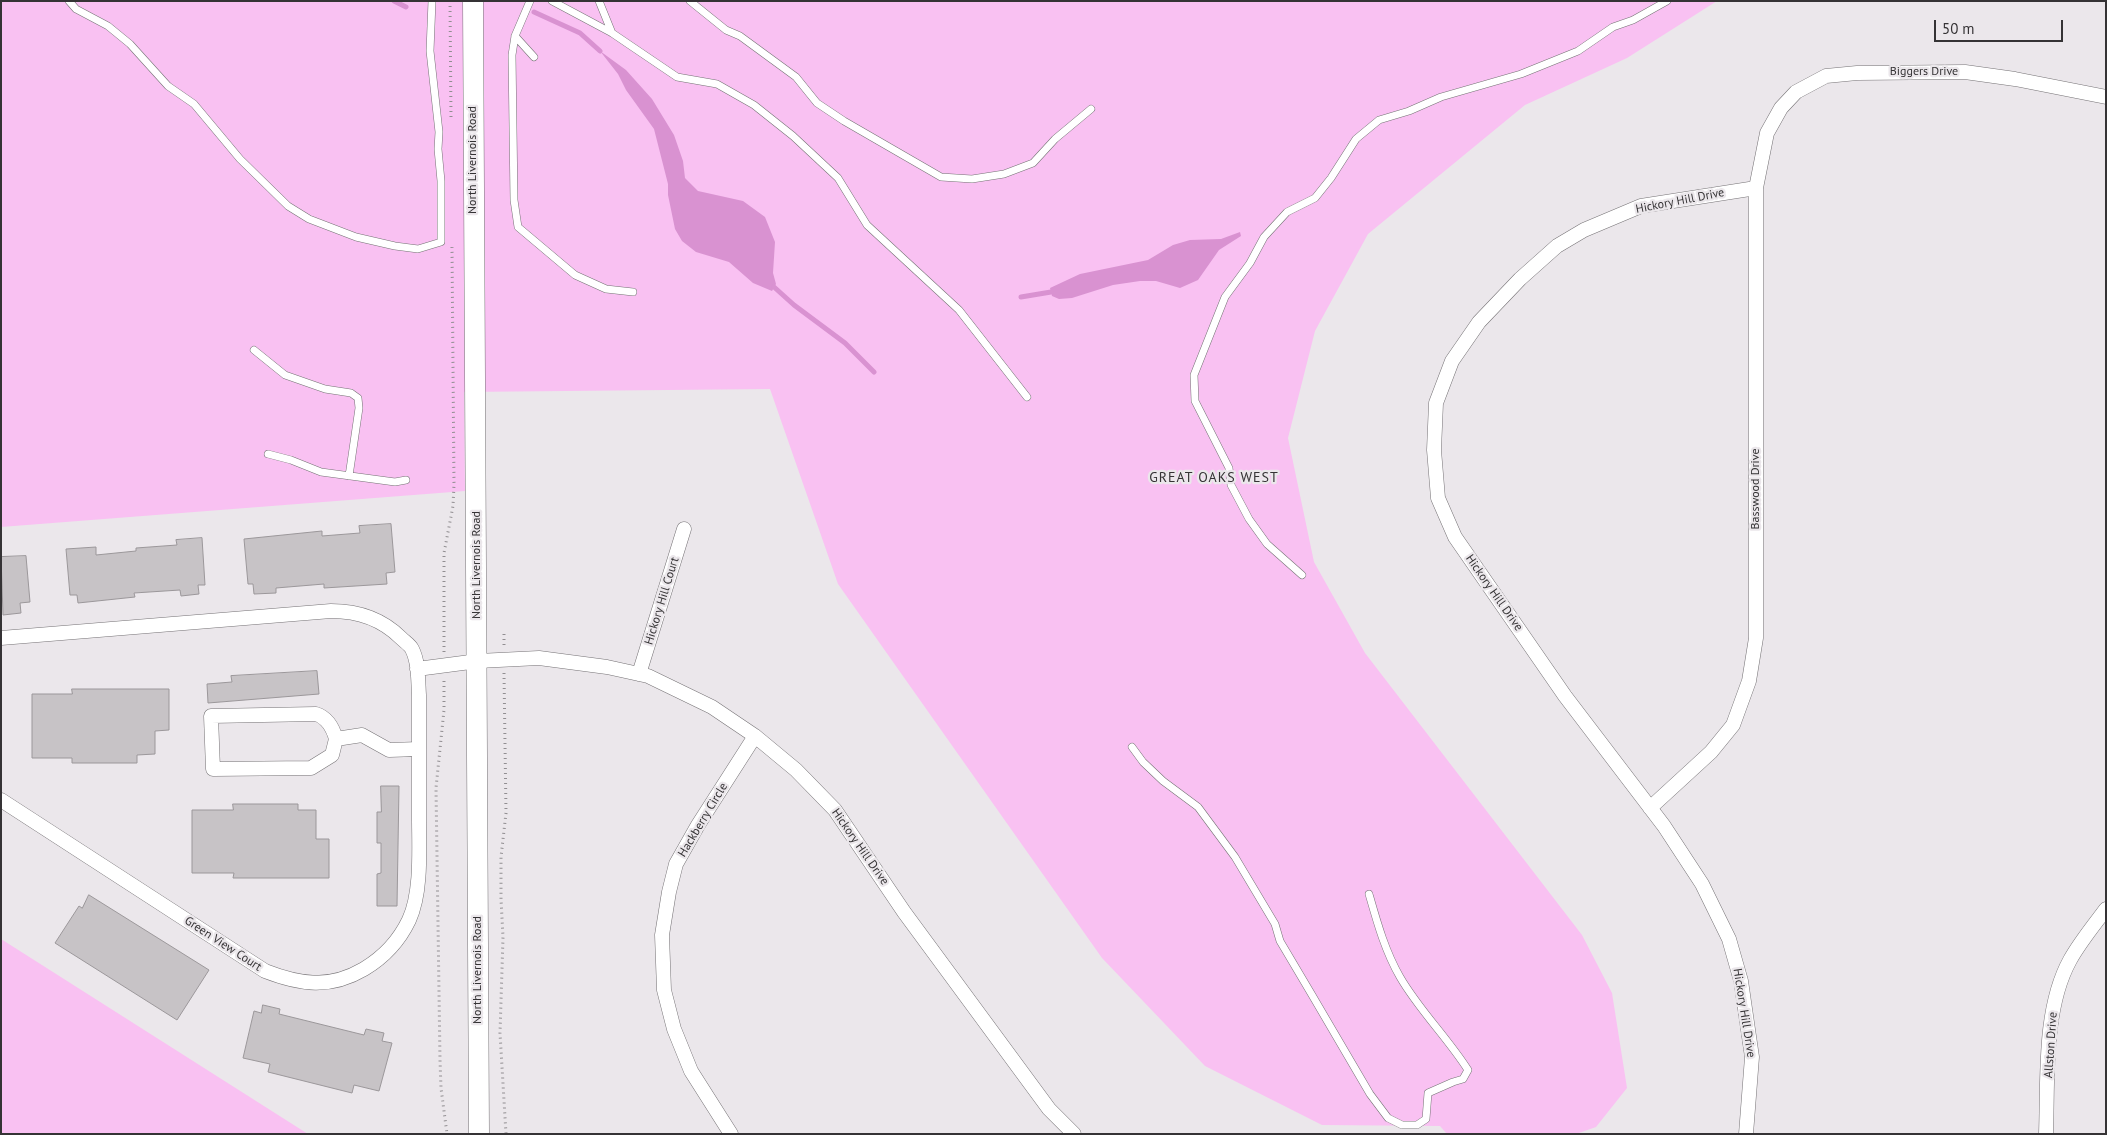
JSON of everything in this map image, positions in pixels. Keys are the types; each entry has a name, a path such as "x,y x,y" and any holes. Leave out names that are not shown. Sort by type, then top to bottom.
{"main road":[{"name":"North Livernois Road","path":"473,1 479,1132"}],"street":[{"name":"Biggers Drive","path":"1767,133 1781,108 1796,92 1826,76 1857,73 1965,72 2015,79 2106,97"},
{"name":"Basswood Drive","path":"1650,808 1710,752 1733,726 1749,681 1756,638 1756,188 1767,133"},
{"name":"Hickory Hill Drive","path":"1746,1134 1752,1057 1741,981 1729,939 1702,884 1650,808 1565,696 1455,538 1438,498 1434,450 1436,403 1452,361 1479,322 1520,279 1557,246 1584,230 1641,206 1756,188"},
{"name":"Hickory Hill Court","path":"639,674 684,529"},
{"name":"Green View Court","path":"1,638 343,611 375,619 395,632 412,648 417,670 419,880 410,918 395,944 378,961 355,974 333,982 309,984 287,980 265,971 1,800"},
{"name":"Hickory Hill Drive","path":"478,661 538,658 607,667 648,676 712,707 755,736 796,770 835,810 904,912 1049,1109 1074,1134"},
{"path":"417,670 478,661"},
{"path":"316,714 322,716 332,727 336,740 332,755 311,768 213,769 211,716 316,714"},
{"path":"336,740 362,735 390,750 419,749"},
{"name":"Hackberry Circle","path":"731,1134 690,1071 674,1029 664,990 662,935 676,864 755,736"},
{"name":"Allston Drive","path":"2046,1134 2052,1013 2070,960 2106,909"}],"lane":[{"path":"69,1 76,9 108,26 130,44 168,86 194,104 240,159 288,206 309,219 356,237 418,249 441,242 442,180 430,52 432,1"},
{"path":"530,1 515,36 512,55 514,200 518,227 575,275 606,289 633,292"},
{"path":"552,1 612,33 677,77 717,84 754,105 793,136 838,178 867,225 959,310 1027,397"},
{"path":"600,1 612,33"},
{"path":"690,1 726,30 740,36 796,77 817,103 844,121 941,176 972,179 1004,174 1033,163 1055,139 1091,109"},
{"path":"1302,575 1267,544 1249,519 1231,485 1229,468 1195,401 1194,375 1225,297 1250,263 1264,237 1287,212 1315,198 1331,178 1356,139 1379,120 1409,111 1442,96 1537,68 1578,51 1613,27 1633,20 1667,1"},
{"path":"515,36 534,57"},
{"path":"254,350 285,374 325,389 351,393 358,398 358,415 348,476"},
{"path":"268,454 291,460 321,472 395,482 406,480"},
{"path":"1132,748 1142,762 1163,781 1198,807 1235,857 1275,924 1280,941 1370,1094 1388,1118 1402,1125 1417,1124 1426,1118 1428,1093 1453,1082 1463,1080 1468,1070 1400,977 1381,935 1369,894"}],"path":[{"path":"450,1 451,120"},
{"path":"447,1134 441,1088 440,1060 436,788 444,710 444,553 453,506 454,484 452,238"},
{"path":"504,634 506,813 501,857 503,954 500,1033 506,1134"}],"shaded area":[{"path":"1,1 1717,1 1627,58 1525,105 1368,234 1315,331 1288,438 1314,562 1365,653 1582,935 1612,993 1627,1088 1596,1127 1576,1134 1447,1134 1440,1126 1322,1125 1205,1066 1102,958 838,584 770,389 464,392 465,491 1,527"},
{"path":"600,51 626,70 652,99 674,135 683,161 685,178 698,191 743,201 765,217 775,242 773,273 776,284 772,291 753,283 729,262 696,252 682,241 675,229 668,195 668,184 654,129 626,90 618,74"},
{"path":"1240,232 1241,236 1219,250 1198,280 1180,288 1156,281 1140,281 1113,285 1072,298 1059,299 1052,296 1050,288 1080,274 1148,260 1173,245 1190,240 1221,239"},
{"path":"1,939 308,1134 1,1134"}],"building":[{"path":"391,524 395,572 386,573 387,584 324,588 324,584 276,588 276,593 254,594 253,584 248,584 244,539 322,531 322,536 360,533 359,526"},
{"path":"202,538 205,585 198,585 199,594 181,596 180,590 134,593 135,597 78,603 77,595 70,595 66,549 96,547 96,555 136,551 136,548 177,545 176,540"},
{"path":"26,556 30,602 20,603 21,613 3,615 1,557"},
{"path":"317,671 319,694 208,703 207,684 232,682 231,676"},
{"path":"72,689 169,689 169,730 155,731 155,754 137,755 137,763 72,763 72,758 32,758 32,694 72,694"},
{"path":"381,786 399,786 397,906 377,906 377,874 381,873 381,843 377,843 377,812 381,812"},
{"path":"233,804 298,804 298,810 316,810 316,839 329,839 329,878 233,878 234,873 192,873 192,810 233,810"},
{"path":"89,895 209,970 177,1020 55,943 79,906 82,908"},
{"path":"263,1005 280,1009 279,1014 364,1035 366,1029 384,1033 382,1041 392,1043 379,1091 354,1085 352,1093 268,1072 270,1064 243,1058 254,1011 261,1013"}],"waterway":[{"path":"394,1 406,7"},
{"path":"534,12 580,33 600,51"},
{"path":"774,287 794,305 845,343 874,372"},
{"path":"1021,297 1051,292"}],"district":[{"name":"GREAT OAKS WEST","path":"1214,478"}]}
